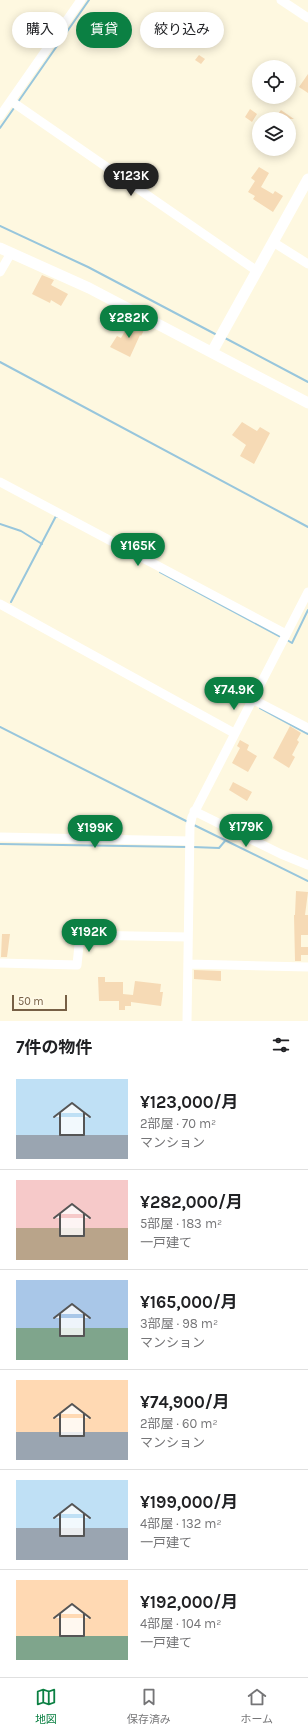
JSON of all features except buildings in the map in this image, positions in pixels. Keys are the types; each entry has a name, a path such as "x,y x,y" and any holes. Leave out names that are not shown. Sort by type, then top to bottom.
{"street":[{"path":"0,116 14,104 81,0"},
{"path":"281,0 308,18"},
{"path":"14,104 256,271"},
{"path":"212,352 308,179"},
{"path":"273,242 308,264"},
{"path":"0,248 89,288 308,403"},
{"path":"0,272 11,253"},
{"path":"0,482 284,637"},
{"path":"187,1021 190,845 192,818 234,732 284,637 306,602 308,592"},
{"path":"0,604 234,732"},
{"path":"252,699 308,728"},
{"path":"192,818 308,865"},
{"path":"0,837 190,845"},
{"path":"0,963 77,965 80,935 188,937"},
{"path":"188,964 308,967"}],"waterway":[{"path":"18,102 89,0"},
{"path":"0,128 14,108"},
{"path":"0,226 88,267 217,335"},
{"path":"225,338 308,382"},
{"path":"0,362 308,527"},
{"path":"11,602 56,516 58,517"},
{"path":"0,524 21,531 42,544"},
{"path":"160,572 281,637"},
{"path":"287,640 292,643 308,610"},
{"path":"260,708 308,734"},
{"path":"0,727 188,822"},
{"path":"194,825 308,881"},
{"path":"193,847 219,848 225,841"},
{"path":"0,844 187,847"}]}
